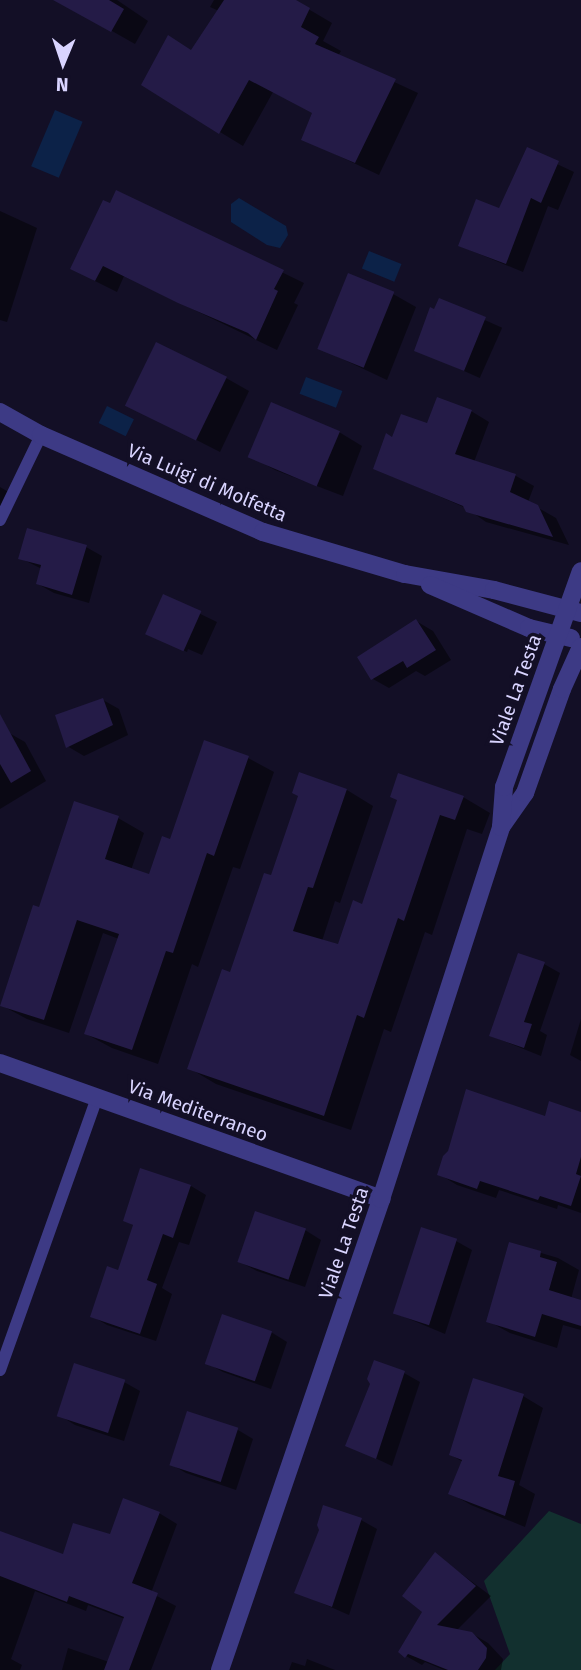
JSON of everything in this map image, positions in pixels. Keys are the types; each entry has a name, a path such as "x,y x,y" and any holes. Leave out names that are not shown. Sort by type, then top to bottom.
{"street":[{"name":"Via Luigi di Molfetta","path":"0,412 41,435 263,532 405,574 494,590 575,612"},
{"name":"Viale La Testa","path":"220,1670 381,1199 501,827 504,787 559,635 575,612 581,571"},
{"name":"Via Luigi di Molfetta","path":"405,574 529,628 581,640"},
{"name":"Viale La Testa","path":"501,827 525,793 562,689 581,647"},
{"name":"Via Mediterraneo","path":"0,1063 381,1199"}],"lane":[{"path":"0,520 41,435"},
{"path":"0,1370 97,1098"}],"green space":[{"path":"549,1511 581,1524 581,1670 495,1670 510,1654 484,1581"}],"water":[{"path":"55,110 83,122 59,178 31,166"},
{"path":"239,198 286,226 288,235 280,248 267,245 231,222 231,204"},
{"path":"369,251 401,264 394,282 362,269"},
{"path":"306,377 342,391 336,408 300,394"},
{"path":"107,406 134,419 126,436 99,423"}],"building":[{"path":"53,0 109,0 124,9 111,32"},
{"path":"224,0 296,0 310,8 301,27 319,37 315,44 396,79 355,163 301,140 312,113 249,80 219,134 141,85 168,35 191,50"},
{"path":"527,147 559,161 541,203 531,198 506,264 458,246 476,199 499,208"},
{"path":"116,190 284,270 274,289 278,291 256,340 248,333 178,303 103,266 95,281 70,269 103,200 110,203"},
{"path":"348,273 394,292 364,368 317,349"},
{"path":"439,298 486,317 464,371 414,351 430,307 434,309"},
{"path":"156,342 227,377 196,440 125,406"},
{"path":"437,397 472,410 455,454 516,474 510,492 538,505 553,537 466,512 463,506 373,469 386,433 392,437 401,414 427,423"},
{"path":"271,402 340,431 317,487 248,457"},
{"path":"27,528 87,545 72,595 36,584 41,565 18,559"},
{"path":"163,594 201,611 183,651 145,634"},
{"path":"416,619 436,650 407,668 403,661 371,680 357,657"},
{"path":"103,698 113,725 66,748 55,715"},
{"path":"0,714 31,771 11,783 0,764"},
{"path":"204,740 249,756 214,856 207,853 173,953 166,951 132,1050 84,1034 119,934 77,920 44,1020 0,1006 33,905 39,907 74,801 119,816 105,859 149,874 162,836 170,839"},
{"path":"299,772 347,789 313,888 308,887 293,931 338,944 353,900 362,904 397,800 390,797 398,773 464,796 455,820 440,815 404,921 398,918 364,1018 357,1015 324,1116 187,1069 222,969 230,972 264,873 271,875 298,796 292,793"},
{"path":"518,953 545,962 524,1022 532,1024 524,1048 489,1036"},
{"path":"466,1089 545,1116 549,1101 581,1112 581,1157 576,1174 581,1176 571,1206 540,1196 538,1200 480,1181 477,1189 437,1175 443,1156 448,1151"},
{"path":"140,1168 191,1185 173,1238 163,1234 147,1280 157,1284 140,1334 90,1317 107,1266 118,1270 133,1225 123,1221"},
{"path":"255,1211 306,1229 288,1280 237,1262"},
{"path":"421,1227 457,1239 429,1325 393,1314"},
{"path":"509,1242 541,1251 540,1257 557,1262 549,1290 581,1300 581,1326 542,1314 535,1337 486,1322"},
{"path":"222,1314 272,1331 255,1381 205,1364"},
{"path":"374,1360 405,1371 376,1459 345,1446 370,1384 367,1379"},
{"path":"74,1363 125,1380 108,1433 57,1416"},
{"path":"473,1378 524,1394 498,1476 515,1481 505,1516 448,1494 462,1460 449,1455"},
{"path":"187,1411 238,1428 221,1482 169,1465"},
{"path":"123,1498 160,1512 132,1583 158,1593 129,1670 104,1670 124,1617 69,1596 67,1602 0,1576 0,1531 63,1554 73,1523 110,1534"},
{"path":"323,1505 362,1518 332,1607 294,1593 319,1530 317,1525"},
{"path":"435,1552 476,1586 437,1625 472,1632 487,1648 486,1658 478,1670 448,1670 408,1654 405,1658 398,1652 422,1612 402,1596"}]}
